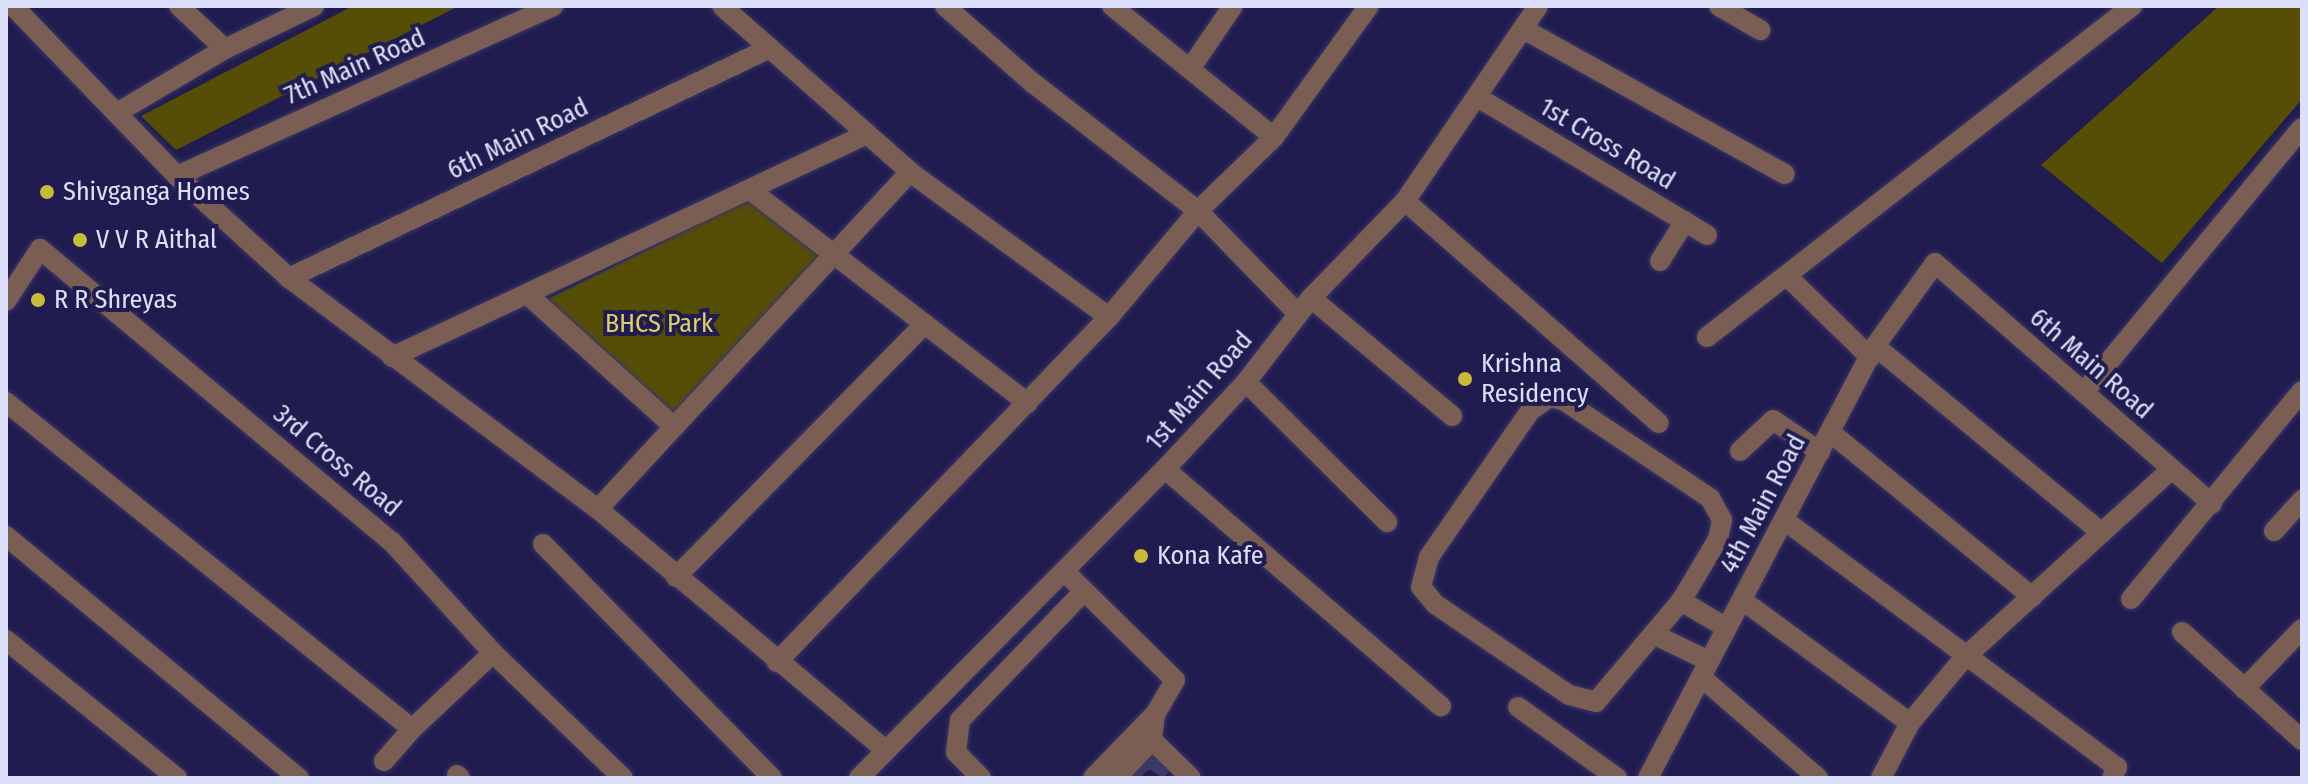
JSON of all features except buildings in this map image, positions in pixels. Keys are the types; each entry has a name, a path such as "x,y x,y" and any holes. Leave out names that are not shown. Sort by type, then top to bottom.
{"street":[{"path":"13,6 120,111 177,176 289,278 598,509 884,749"},
{"path":"179,6 225,49"},
{"path":"120,111 225,49 314,6"},
{"name":"7th Main Road","path":"177,176 553,6"},
{"path":"722,6 910,172 1109,317"},
{"path":"945,6 1033,83 1198,211 1305,306 1452,416"},
{"path":"1112,6 1274,137"},
{"path":"1190,69 1233,6"},
{"path":"777,662 1109,317 1198,211 1274,137 1369,6"},
{"name":"1st Main Road","path":"859,778 884,749 920,721 1246,382 1305,306 1405,201 1479,98 1538,6"},
{"path":"1719,6 1760,30"},
{"path":"1707,337 1788,277 2132,6"},
{"path":"1525,30 1785,174"},
{"name":"6th Main Road","path":"289,278 770,48"},
{"name":"1st Cross Road","path":"1479,98 1707,235"},
{"path":"2084,392 2302,128"},
{"path":"392,357 867,134"},
{"path":"598,509 910,172"},
{"path":"750,190 1028,403"},
{"path":"1405,201 1659,423"},
{"path":"1660,261 1685,221"},
{"name":"3rd Cross Road","path":"6,301 40,249 392,542 493,653 623,778"},
{"name":"6th Main Road","path":"1935,263 2212,504"},
{"name":"4th Main Road","path":"1648,778 1872,352 1935,263"},
{"path":"1788,277 1872,352 2102,533"},
{"path":"527,294 674,427"},
{"path":"676,577 925,324"},
{"path":"1246,382 1387,522"},
{"path":"2131,599 2302,391"},
{"path":"1563,400 1718,506 1718,539 1681,601 1653,634 1604,695 1583,702 1435,604 1421,587 1429,557 1538,402 1563,400"},
{"path":"6,402 412,729"},
{"path":"1740,451 1773,420 1820,452"},
{"path":"1830,432 2032,597"},
{"path":"1165,469 1441,706"},
{"path":"1881,778 1910,723 1964,658 2172,469"},
{"path":"2274,531 2302,500"},
{"path":"1784,520 1964,658 2117,767 2112,778"},
{"path":"6,536 299,778"},
{"path":"543,544 772,778"},
{"path":"1065,572 1175,680 1155,714 1093,778"},
{"path":"981,778 956,752 960,720 1084,591"},
{"path":"1742,600 1910,723"},
{"path":"1681,601 1727,628"},
{"path":"2244,689 2302,629"},
{"path":"2182,632 2302,740"},
{"path":"1653,634 1705,669 1818,778"},
{"path":"6,640 177,778"},
{"path":"384,761 412,729 493,653"},
{"path":"1518,707 1617,778"},
{"path":"1116,778 1152,740 1155,714"},
{"path":"1152,740 1191,778"}],"green space":[{"path":"353,6 459,6 176,150 141,116"},
{"path":"2219,6 2302,6 2302,99 2162,263 2041,165"},
{"name":"BHCS Park","path":"750,199 823,256 663,423 532,307"}],"tunnel":[{"path":"1129,775 1142,761 1153,759 1180,778"}],"place":[{"name":"Shivganga Homes","path":"47,192"},
{"name":"V V R Aithal","path":"80,240"},
{"name":"R R Shreyas","path":"38,300"},
{"name":"Krishna Residency","path":"1465,379"},
{"name":"Kona Kafe","path":"1141,556"}]}
